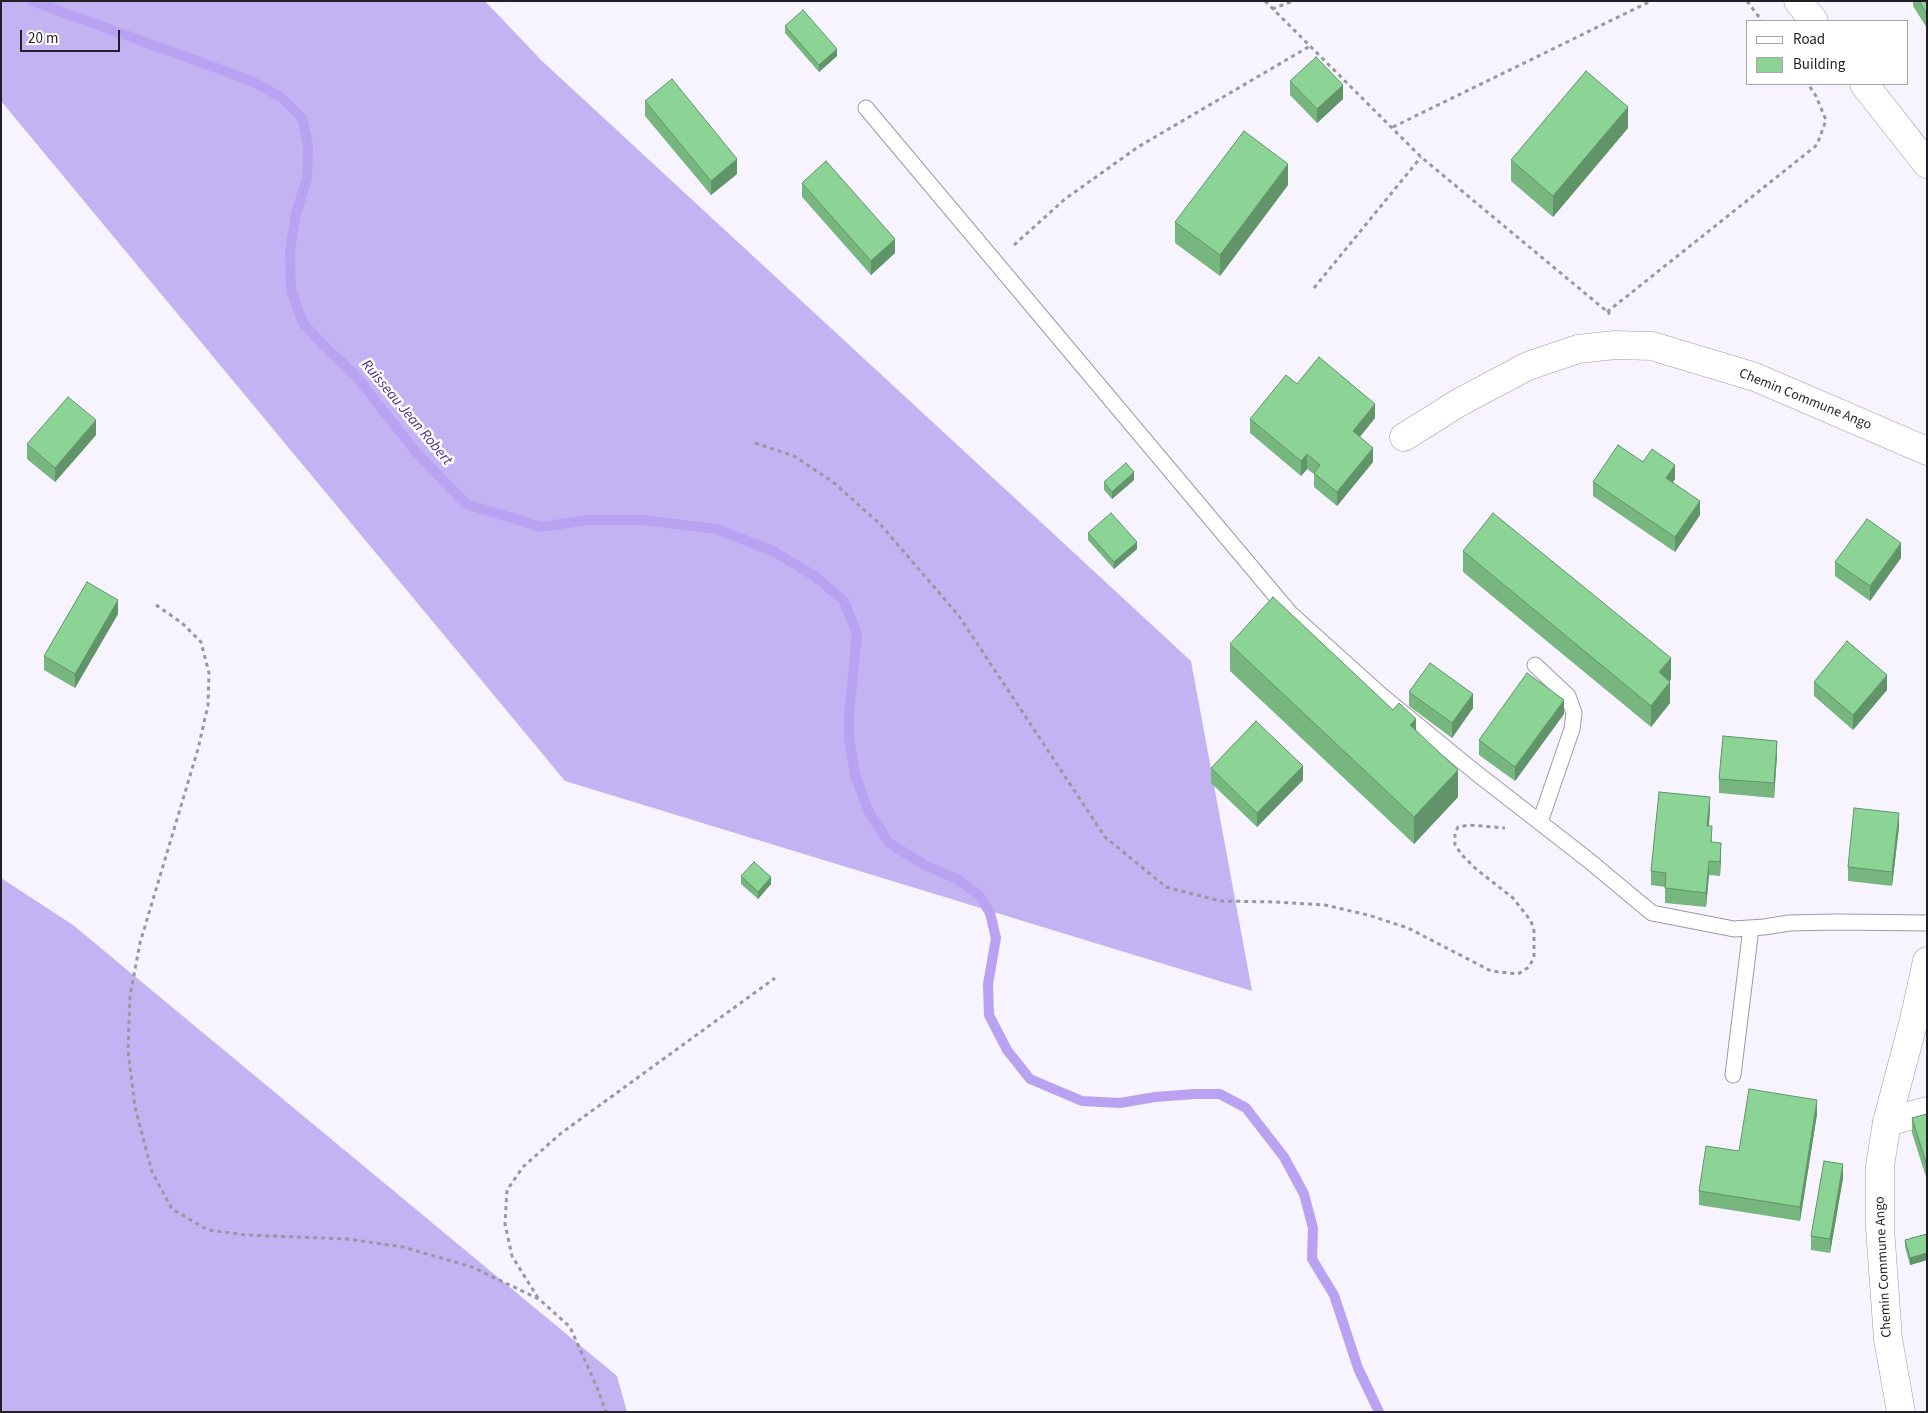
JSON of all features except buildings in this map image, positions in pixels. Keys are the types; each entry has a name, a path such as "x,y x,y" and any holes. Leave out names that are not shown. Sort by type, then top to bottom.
{"street":[{"path":"1798,1 1813,20"},
{"path":"1865,85 1927,164"},
{"name":"Chemin Commune Ango","path":"1404,437 1460,402 1528,366 1578,349 1615,345 1652,346 1755,376 1927,450"},
{"name":"Chemin Commune Ango","path":"1901,1412 1888,1339 1880,1228 1880,1166 1887,1122 1914,1020 1927,961"},
{"path":"1887,1122 1927,1111"}],"lane":[{"path":"866,108 1290,613 1381,695 1652,913 1734,929 1836,922 1927,922"},
{"path":"1535,665 1568,696 1574,713 1572,729 1540,822"},
{"path":"1733,1075 1751,928"}],"path":[{"path":"1265,1 1421,156 1614,317"},
{"path":"1272,9 1293,1"},
{"path":"1392,127 1651,1"},
{"path":"1747,1 1761,20"},
{"path":"995,262 1065,199 1138,147 1310,46"},
{"path":"1607,312 1817,145 1826,120 1816,96 1809,85"},
{"path":"1314,288 1421,156"},
{"path":"755,443 794,456 833,482 880,524 959,616 1105,837 1166,887 1220,901 1325,905 1368,915 1408,928 1491,972 1518,974 1529,967 1534,957 1534,931 1531,921 1513,898 1476,869 1462,855 1455,845 1455,833 1458,827 1469,825 1524,828 1540,822"},
{"path":"156,605 182,623 201,642 210,673 208,705 198,749 140,943 130,996 129,1060 135,1107 152,1172 172,1208 208,1230 246,1235 348,1239 403,1247 472,1267 538,1299 570,1327 606,1412"},
{"path":"538,1299 512,1256 505,1224 507,1190 523,1167 560,1134 775,978"}],"shaded area":[{"path":"1,1 485,1 541,60 1191,661 1252,991 565,781 1,101"},
{"path":"1,878 73,925 617,1376 627,1412 1,1412"}],"waterway":[{"name":"Ruisseau Jean Robert","path":"32,1 252,81 282,98 302,118 308,146 307,178 296,214 290,250 291,290 303,323 355,375 416,452 466,504 541,527 588,520 641,520 716,529 773,551 816,577 844,601 857,634 849,715 849,737 855,775 869,812 889,843 925,865 957,879 979,895 990,913 996,938 988,984 989,1015 1007,1050 1030,1079 1082,1101 1120,1103 1155,1097 1220,1094 1246,1108 1284,1157 1304,1194 1313,1228 1312,1259 1334,1295 1358,1368 1379,1412"}]}
